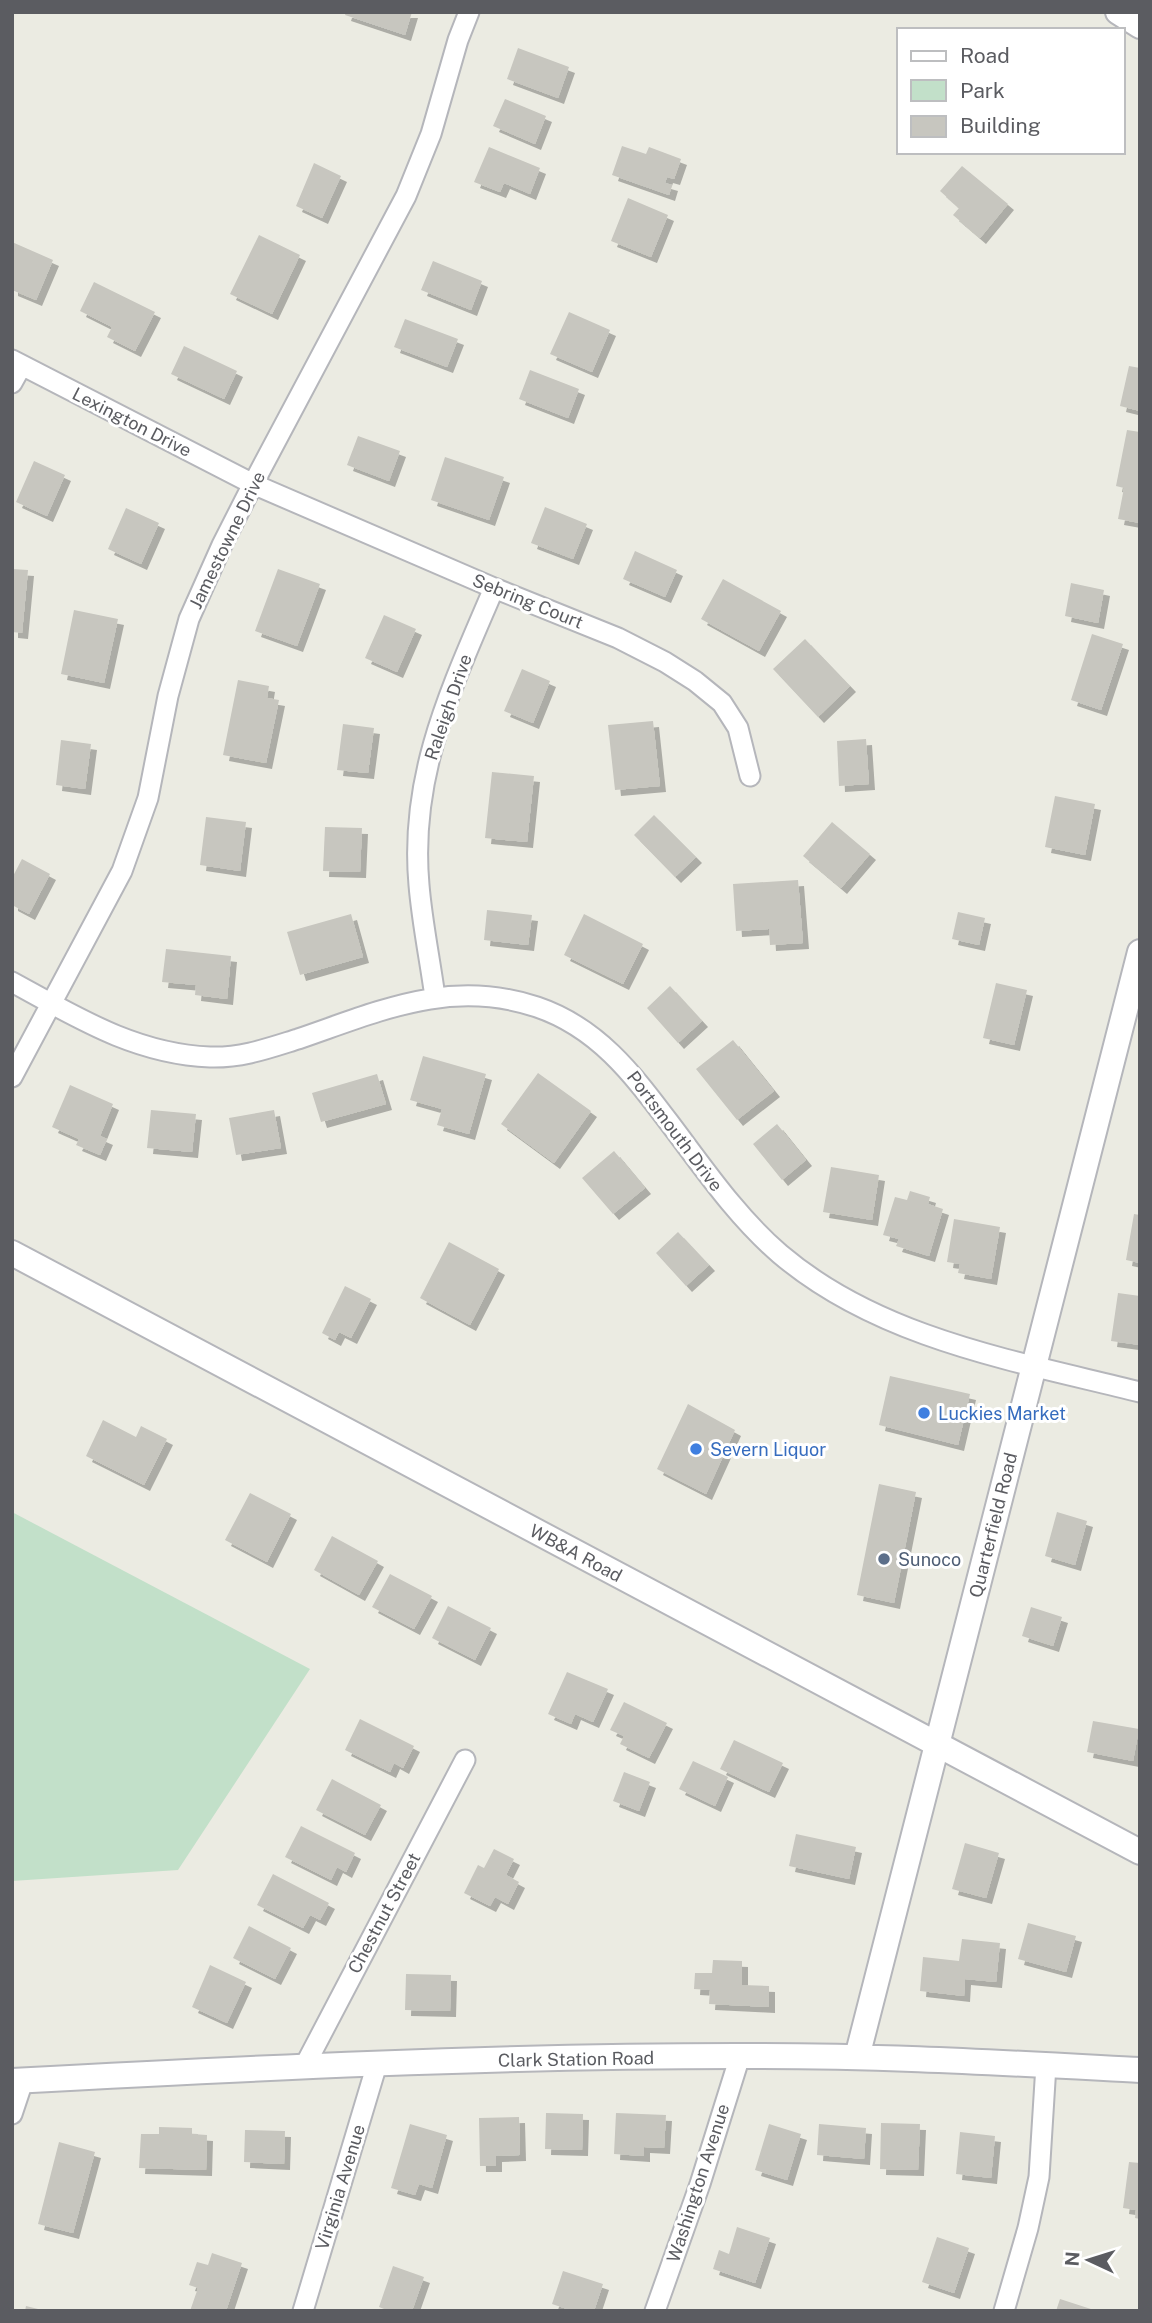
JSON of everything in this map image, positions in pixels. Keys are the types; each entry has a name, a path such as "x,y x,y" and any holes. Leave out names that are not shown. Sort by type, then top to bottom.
{"street":[{"name":"Jamestowne Drive","path":"12,1077 122,871 148,798 168,696 189,619 253,484 406,196 431,134 458,40 469,12"},
{"path":"1118,12 1140,26"},
{"name":"Lexington Drive","path":"17,362 253,484"},
{"path":"12,383 17,362"},
{"name":"Sebring Court","path":"253,484 494,588 618,638 665,662 722,703 738,728 750,776"},
{"name":"Raleigh Drive","path":"435,997 419,884 418,835 423,786 433,737 494,588"},
{"name":"Quarterfield Road","path":"857,2057 1140,952"},
{"name":"Portsmouth Drive","path":"12,982 112,1035 141,1046 171,1053 211,1057 251,1054 402,1003 435,997 468,995 508,999 539,1008 569,1021 600,1043 629,1069 729,1202 780,1254 813,1279 886,1320 927,1335 1140,1392"},
{"name":"WB&A Road","path":"12,1253 1140,1852"},
{"name":"Chestnut Street","path":"304,2067 465,1760"},
{"name":"Washington Avenue","path":"655,2311 700,2184 740,2056"},
{"name":"Clark Station Road","path":"18,2081 304,2067 597,2057 857,2057 1140,2070"},
{"name":"Virginia Avenue","path":"303,2311 377,2064"},
{"path":"1004,2311 1028,2228 1039,2177 1046,2065"},
{"path":"12,2115 18,2081"}],"green space":[{"path":"12,1512 310,1669 178,1870 12,1881"}],"building":[{"path":"346,12 412,12 405,35 345,15"},
{"path":"518,48 569,67 558,98 507,79"},
{"path":"505,99 546,116 535,144 493,126"},
{"path":"622,146 646,154 649,147 681,159 674,179 667,177 665,183 672,185 669,195 612,175"},
{"path":"489,147 540,168 530,194 504,183 500,192 474,182"},
{"path":"314,163 341,176 322,218 296,206"},
{"path":"962,166 1008,204 980,238 953,215 959,208 940,191"},
{"path":"628,198 668,215 651,257 611,241"},
{"path":"259,235 300,255 272,314 230,294"},
{"path":"12,242 53,260 36,300 12,290"},
{"path":"433,261 482,281 471,310 421,290"},
{"path":"94,282 155,312 135,351 107,337 112,327 80,311"},
{"path":"569,312 610,330 592,372 550,354"},
{"path":"405,319 458,339 447,367 394,347"},
{"path":"184,346 237,371 224,399 171,374"},
{"path":"1129,366 1140,368 1140,411 1120,406"},
{"path":"530,370 579,389 568,418 519,399"},
{"path":"1127,430 1140,432 1140,523 1118,519 1124,488 1116,486"},
{"path":"358,436 400,451 389,481 347,465"},
{"path":"445,457 504,477 489,520 431,500"},
{"path":"34,461 65,475 47,516 16,502"},
{"path":"545,507 587,524 573,559 531,543"},
{"path":"126,508 159,523 141,564 108,549"},
{"path":"635,551 677,570 665,597 623,579"},
{"path":"12,569 28,570 22,633 12,632"},
{"path":"278,569 320,584 297,646 255,631"},
{"path":"723,579 781,611 759,651 701,619"},
{"path":"1071,583 1104,590 1098,623 1065,616"},
{"path":"74,610 118,619 104,683 61,674"},
{"path":"384,615 416,629 397,672 365,658"},
{"path":"1092,634 1123,644 1101,710 1071,700"},
{"path":"805,639 850,686 818,717 773,669"},
{"path":"522,669 550,681 533,723 504,711"},
{"path":"238,680 269,686 267,698 279,700 266,763 223,755"},
{"path":"653,721 660,786 615,790 608,725"},
{"path":"343,724 374,728 368,773 337,770"},
{"path":"866,739 869,784 839,786 837,741"},
{"path":"61,740 91,744 85,789 56,785"},
{"path":"492,772 534,776 527,842 485,838"},
{"path":"1055,796 1095,804 1085,855 1045,847"},
{"path":"654,815 696,857 675,877 634,835"},
{"path":"206,817 246,822 240,871 200,865"},
{"path":"832,822 870,854 841,888 803,856"},
{"path":"325,827 362,828 360,872 323,871"},
{"path":"22,859 50,874 29,914 12,905 12,878"},
{"path":"798,880 803,943 770,945 769,929 736,931 733,884"},
{"path":"487,910 532,915 528,945 484,940"},
{"path":"958,912 985,918 979,945 952,939"},
{"path":"351,914 363,957 300,975 287,932"},
{"path":"584,914 643,944 623,984 564,955"},
{"path":"166,949 231,956 227,999 195,995 196,985 162,982"},
{"path":"996,983 1027,990 1014,1045 983,1038"},
{"path":"670,986 702,1021 678,1043 647,1008"},
{"path":"733,1040 774,1091 737,1120 696,1069"},
{"path":"423,1056 486,1074 469,1134 437,1125 442,1109 410,1100"},
{"path":"538,1073 591,1111 554,1163 501,1124"},
{"path":"377,1074 386,1104 321,1122 312,1093"},
{"path":"70,1085 113,1104 100,1136 107,1139 100,1155 76,1145 79,1139 52,1127"},
{"path":"151,1110 196,1114 192,1152 147,1148"},
{"path":"274,1110 281,1148 236,1155 229,1118"},
{"path":"777,1124 806,1160 782,1180 753,1144"},
{"path":"614,1151 645,1188 613,1214 582,1178"},
{"path":"831,1167 879,1175 872,1220 823,1212"},
{"path":"910,1191 930,1197 928,1204 943,1209 929,1256 896,1246 899,1239 883,1235 895,1197 907,1200"},
{"path":"1134,1214 1140,1215 1140,1263 1126,1260"},
{"path":"954,1219 1000,1227 991,1279 958,1273 960,1264 947,1262"},
{"path":"678,1232 709,1265 686,1286 656,1253"},
{"path":"449,1242 499,1269 470,1325 420,1298"},
{"path":"345,1286 371,1299 351,1338 339,1332 335,1340 322,1333"},
{"path":"1118,1293 1140,1296 1140,1345 1111,1341"},
{"name":"Luckies Market","path":"890,1376 970,1394 958,1445 879,1425"},
{"name":"Severn Liquor","path":"688,1404 735,1430 706,1494 657,1469"},
{"path":"103,1420 136,1437 141,1426 167,1439 144,1485 86,1456"},
{"path":"879,1484 916,1492 894,1603 857,1595"},
{"path":"250,1493 291,1514 267,1562 225,1540"},
{"path":"1057,1512 1087,1521 1075,1565 1045,1556"},
{"path":"332,1536 378,1561 359,1595 314,1570"},
{"path":"390,1574 432,1596 414,1629 372,1607"},
{"path":"448,1606 491,1628 475,1660 432,1638"},
{"path":"1031,1607 1062,1617 1053,1646 1022,1636"},
{"path":"567,1672 608,1689 593,1722 575,1714 571,1724 548,1714"},
{"path":"624,1702 667,1723 649,1758 620,1744 624,1736 610,1730"},
{"path":"360,1719 414,1746 403,1768 394,1763 390,1772 345,1750"},
{"path":"1093,1721 1139,1729 1133,1761 1087,1752"},
{"path":"734,1740 783,1763 769,1792 720,1769"},
{"path":"693,1761 728,1777 715,1806 679,1789"},
{"path":"624,1772 650,1782 639,1811 613,1801"},
{"path":"332,1779 381,1805 365,1835 316,1810"},
{"path":"301,1826 355,1853 346,1872 337,1867 331,1880 285,1857"},
{"path":"796,1834 856,1847 849,1879 789,1866"},
{"path":"965,1843 999,1853 986,1898 952,1889"},
{"path":"494,1849 514,1859 506,1875 519,1882 508,1904 495,1897 490,1906 464,1893 478,1865 484,1868"},
{"path":"273,1874 329,1903 320,1920 310,1915 303,1928 257,1905"},
{"path":"1028,1923 1076,1936 1066,1972 1018,1959"},
{"path":"249,1926 291,1948 275,1979 233,1958"},
{"path":"962,1939 1000,1943 996,1982 965,1979 964,1996 920,1991 923,1957 959,1961"},
{"path":"713,1960 742,1961 742,1985 769,1986 769,2007 709,2004 710,1990 694,1989 695,1973 712,1973"},
{"path":"210,1965 246,1982 227,2023 192,2007"},
{"path":"406,1974 451,1975 450,2011 405,2010"},
{"path":"546,2113 583,2114 582,2150 545,2149"},
{"path":"616,2113 666,2115 664,2148 644,2147 644,2156 614,2154"},
{"path":"519,2117 520,2155 496,2156 496,2166 480,2166 479,2118"},
{"path":"881,2123 920,2124 918,2170 880,2169"},
{"path":"410,2124 447,2135 432,2188 419,2184 415,2195 391,2188"},
{"path":"769,2124 801,2134 787,2180 755,2170"},
{"path":"819,2124 866,2128 864,2159 817,2155"},
{"path":"159,2127 192,2128 192,2134 207,2135 206,2170 139,2168 141,2134 159,2134"},
{"path":"245,2130 285,2131 284,2164 244,2162"},
{"path":"960,2132 995,2136 991,2178 956,2174"},
{"path":"59,2142 95,2152 73,2233 38,2224"},
{"path":"1129,2162 1140,2163 1140,2219 1135,2218 1136,2210 1123,2208"},
{"path":"737,2227 770,2238 755,2283 713,2269 719,2250 729,2254"},
{"path":"937,2237 969,2248 954,2293 922,2282"},
{"path":"212,2253 242,2263 226,2311 190,2311 198,2288 189,2285 197,2262 208,2265"},
{"path":"393,2266 424,2277 412,2311 389,2311 379,2307"},
{"path":"563,2271 603,2284 594,2311 573,2311 552,2304"},
{"path":"1060,2299 1094,2310 1094,2311 1056,2311"},
{"path":"26,2306 42,2310 42,2311 25,2311"}],"place":[{"name":"Luckies Market","path":"924,1413"},
{"name":"Severn Liquor","path":"696,1449"},
{"name":"Sunoco","path":"884,1559"}]}
